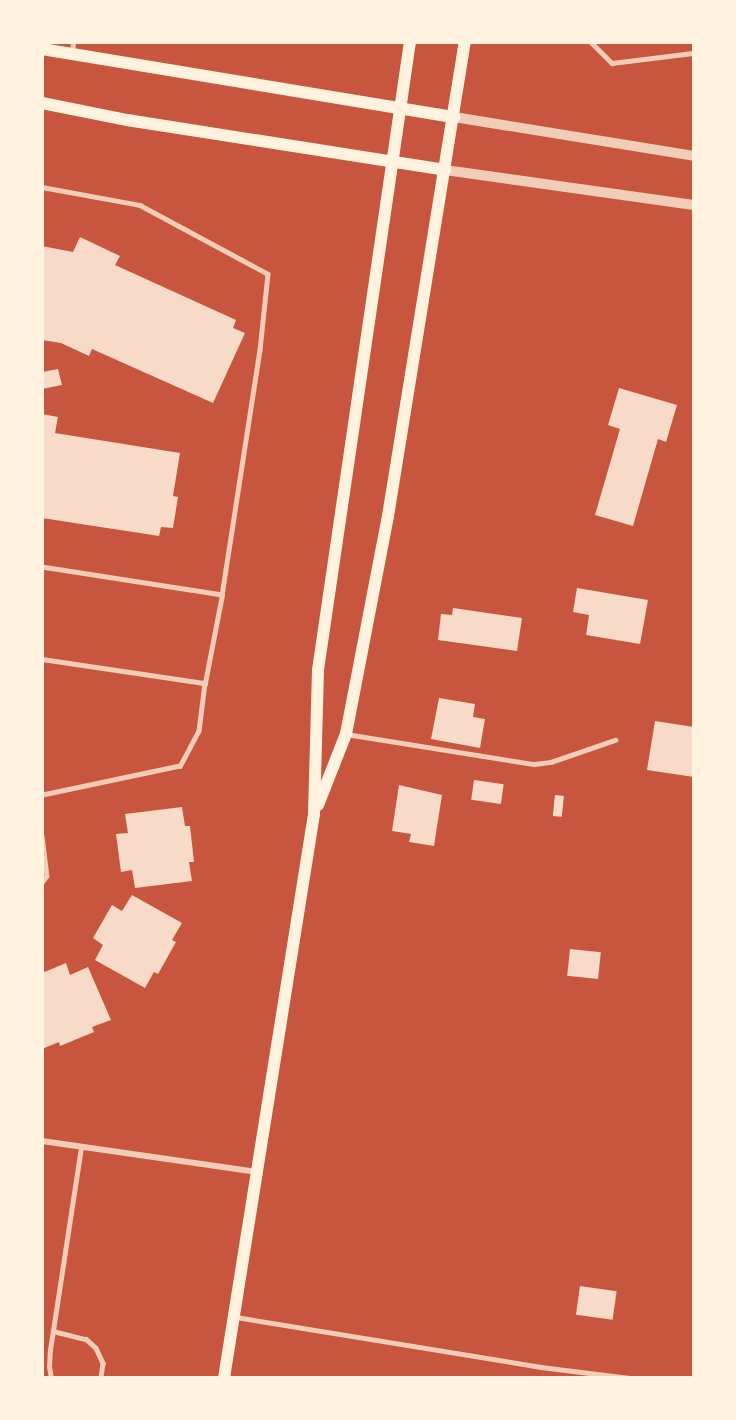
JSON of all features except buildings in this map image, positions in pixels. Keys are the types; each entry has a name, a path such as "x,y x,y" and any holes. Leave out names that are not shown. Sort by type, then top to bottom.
{"main road":[{"path":"224,1378 314,814 318,670 410,42"},
{"path":"314,814 346,734 388,516 465,42"},
{"path":"42,49 73,48 399,110 454,117"},
{"path":"42,103 127,120 445,170"}],"street":[{"path":"454,117 694,156"},
{"path":"445,170 694,205"},
{"path":"42,1141 257,1172"}],"lane":[{"path":"591,42 612,63 694,53"},
{"path":"42,187 140,205 268,274 260,350 199,731 180,766 42,795"},
{"path":"42,567 222,595"},
{"path":"42,659 205,683"},
{"path":"346,734 534,764 550,762 615,740"},
{"path":"42,836 47,876 42,883"},
{"path":"51,1378 49,1367 53,1331 81,1147"},
{"path":"234,1316 541,1367 631,1378"},
{"path":"53,1331 86,1339 96,1348 103,1363 101,1378"}]}
